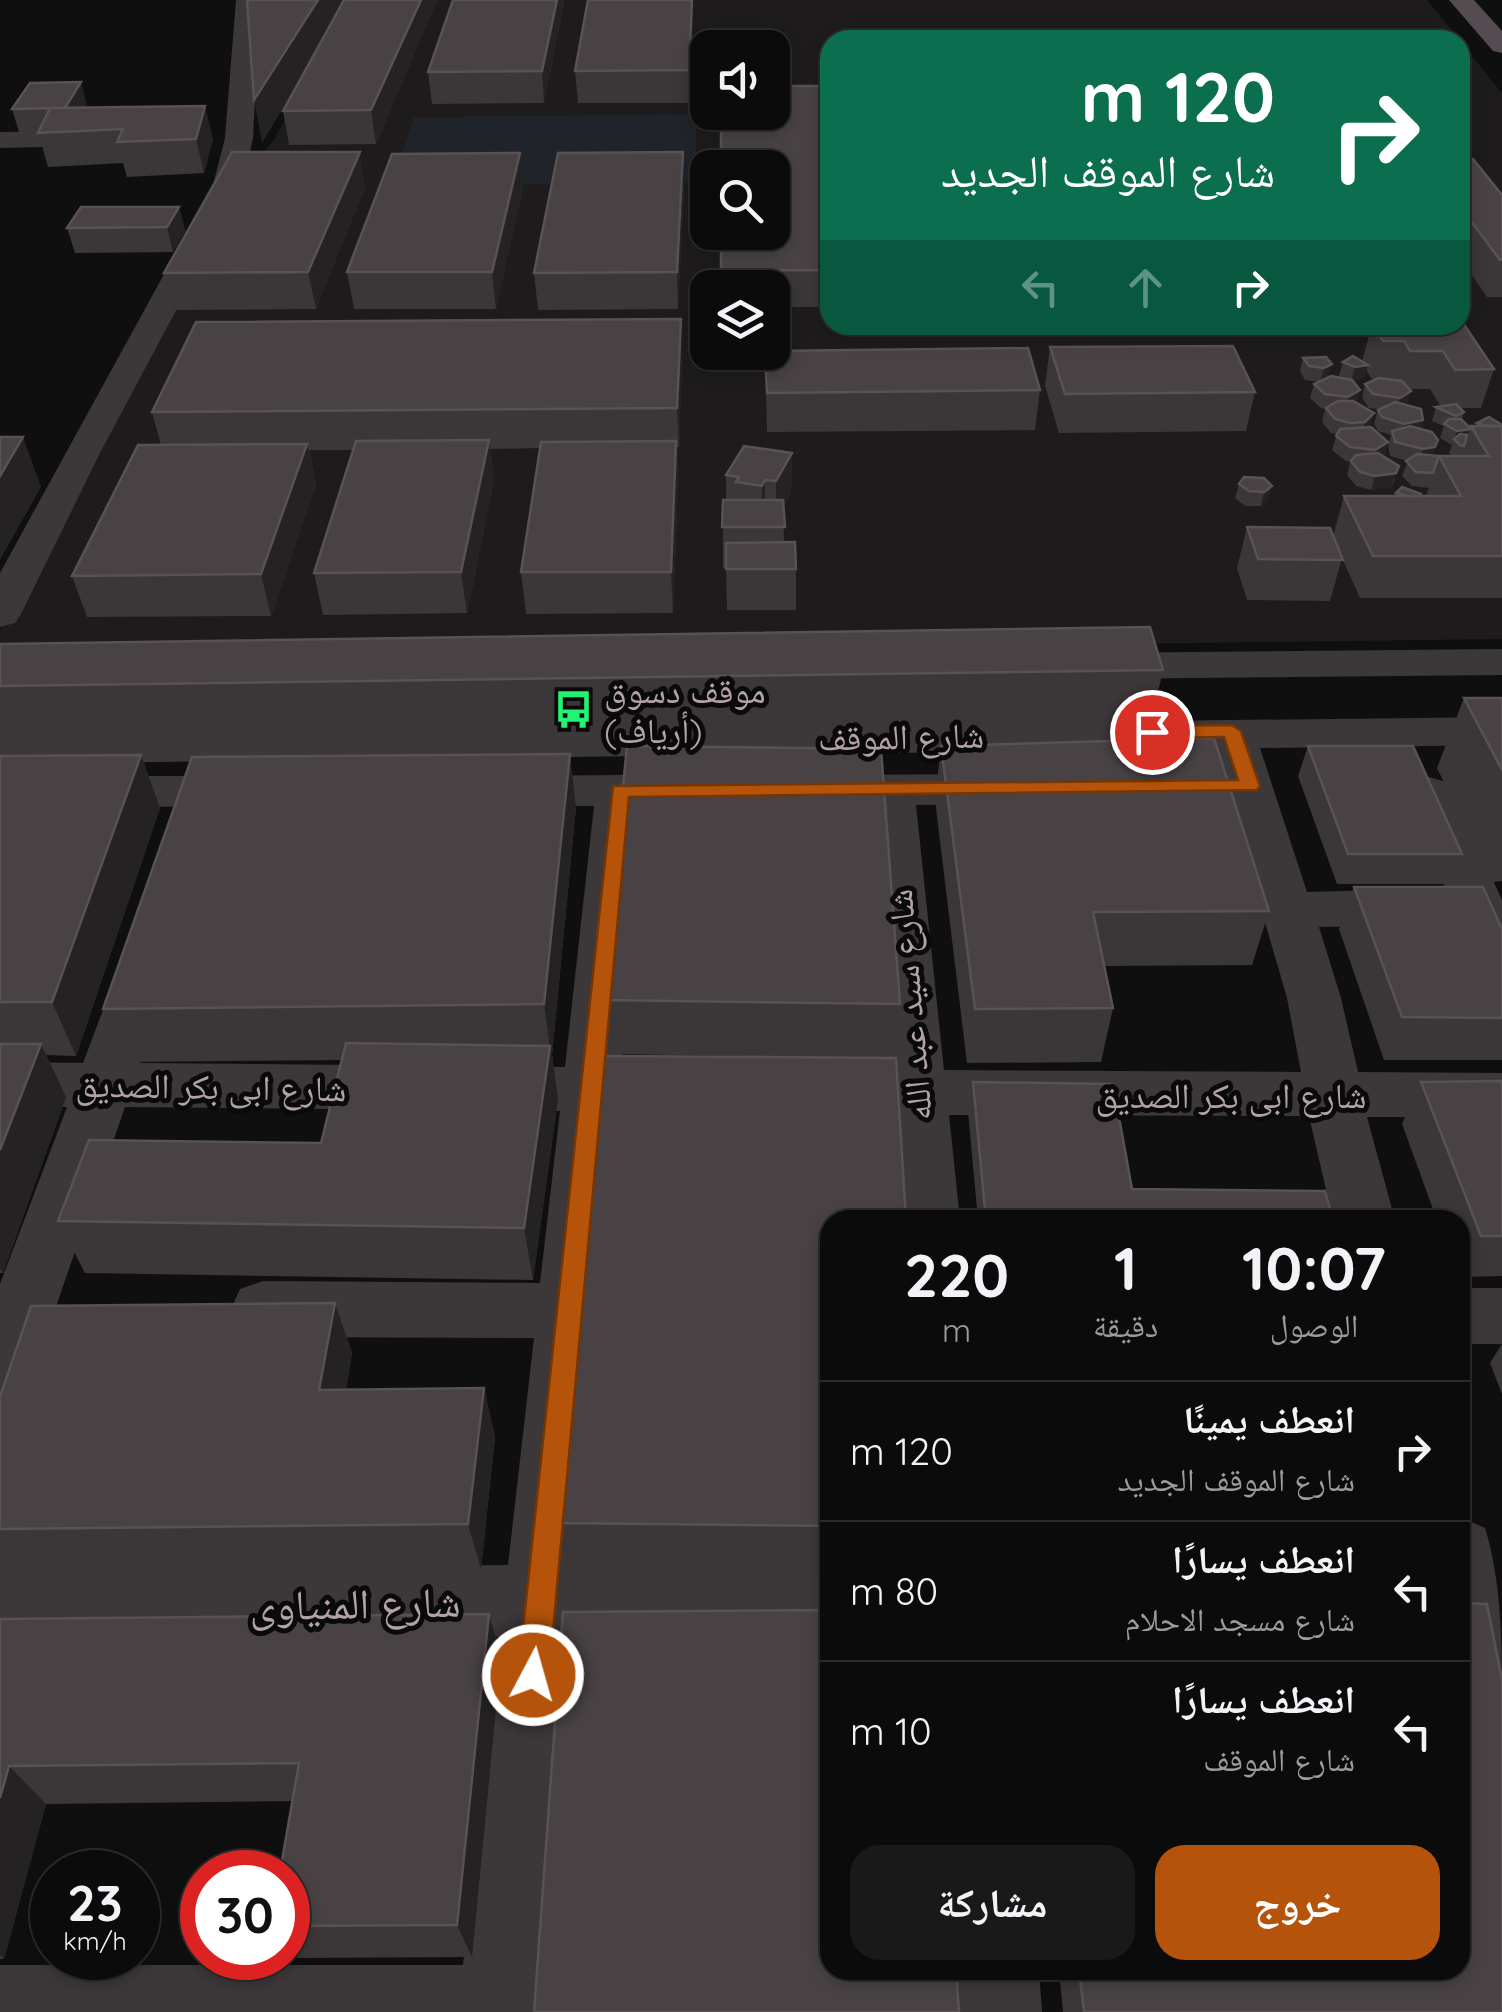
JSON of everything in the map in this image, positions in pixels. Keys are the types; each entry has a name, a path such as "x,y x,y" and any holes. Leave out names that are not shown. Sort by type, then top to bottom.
{"main road":[{"path":"1461,0 1502,46"}],"street":[{"path":"0,614 81,453 228,185 229,138 248,0"},
{"path":"0,140 139,139"},
{"path":"1048,667 1502,662"},
{"path":"1232,731 1290,910 1362,1210"},
{"name":"شارع الموقف","path":"0,749 1232,731 1502,731"},
{"path":"1402,731 1490,906 1502,958"},
{"path":"1110,788 1250,786"},
{"path":"444,791 1050,788"},
{"path":"0,2008 501,2010 620,790"},
{"name":"شارع سيد عبد الله","path":"890,790 927,1210"},
{"path":"189,846 209,791"},
{"path":"0,792 287,791"},
{"path":"1290,910 1490,906"},
{"path":"0,1373 35,1308 104,1085 163,920"},
{"name":"شارع ابى بكر الصديق","path":"0,1084 1333,1096 1502,1094"},
{"path":"199,1309 569,1312"},
{"path":"1470,1316 1502,1316"},
{"name":"شارع المنياوى","path":"0,1606 820,1598"},
{"path":"1472,1599 1485,1755"},
{"path":"997,1980 1000,2012"}],"shaded area":[{"path":"355,0 1427,0 1452,30 820,30 820,335 1470,335 1470,53 1502,93 1502,639 808,648 0,648 0,630 233,190 273,141"},
{"path":"690,114 690,130 696,130 696,150 690,150 690,183 391,186 414,117"}],"building":[{"path":"247,0 318,0 254,100"},
{"path":"344,0 421,0 371,110 283,111"},
{"path":"453,0 557,0 542,71 428,72"},
{"path":"588,0 692,0 689,70 575,71"},
{"path":"81,82 65,108 12,109 30,83"},
{"path":"790,86 820,86 820,270 721,270 721,250 790,250 790,150 721,150 721,130 790,130"},
{"path":"205,106 196,139 117,142 123,129 38,133 50,108"},
{"path":"232,152 360,152 308,272 164,273"},
{"path":"683,152 677,272 534,273 558,153"},
{"path":"520,153 492,272 347,272 392,154"},
{"path":"1470,159 1502,195 1500,260 1470,220"},
{"path":"81,207 179,207 167,227 67,228"},
{"path":"681,319 677,408 152,412 196,322"},
{"path":"1470,333 1494,369 1455,370 1443,351 1410,351 1404,341 1383,341 1379,335"},
{"path":"1233,346 1255,392 1065,394 1050,347"},
{"path":"1028,348 1040,390 767,393 766,370 790,370 790,351"},
{"path":"1353,356 1368,365 1355,367 1343,362"},
{"path":"1326,357 1332,364 1324,368 1309,366 1303,358"},
{"path":"1331,376 1352,380 1360,390 1348,397 1325,394 1314,384"},
{"path":"1379,378 1402,381 1411,391 1400,398 1373,394 1365,384"},
{"path":"1338,401 1353,401 1374,413 1365,422 1335,419 1326,408"},
{"path":"1395,402 1421,409 1423,420 1404,424 1382,417 1378,410"},
{"path":"1456,404 1464,412 1456,416 1436,407"},
{"path":"1489,417 1502,425 1502,426 1477,423"},
{"path":"1449,419 1461,419 1471,429 1457,431 1444,424"},
{"path":"1410,426 1432,432 1438,440 1435,447 1423,449 1395,442 1392,431"},
{"path":"1471,426 1502,426 1502,556 1373,556 1344,496 1461,496 1439,456 1489,456"},
{"path":"1371,427 1388,442 1375,450 1350,447 1336,436 1340,429"},
{"path":"1460,434 1467,435 1464,446 1454,439"},
{"path":"0,437 23,437 0,476"},
{"path":"489,440 461,572 314,573 356,441"},
{"path":"676,441 671,572 521,572 541,442"},
{"path":"307,444 261,574 72,576 138,445"},
{"path":"744,446 792,453 776,481 765,480 762,486 736,482 739,477 726,475"},
{"path":"1378,453 1399,466 1396,473 1375,476 1360,472 1351,461 1356,455"},
{"path":"1417,454 1439,456 1433,473 1416,472 1406,461"},
{"path":"1244,477 1264,478 1272,486 1264,492 1249,491 1239,484"},
{"path":"1402,487 1421,494 1396,493"},
{"path":"723,500 783,500 785,527 722,527"},
{"path":"1247,527 1330,528 1343,560 1258,559"},
{"path":"795,542 796,569 726,569 726,543"},
{"path":"1150,627 1163,670 0,686 0,644"},
{"path":"1464,698 1502,698 1502,770"},
{"path":"1214,738 1269,911 1093,912 1113,1008 975,1009 941,746"},
{"path":"627,746 881,749 900,1004 602,1000"},
{"path":"1308,746 1413,746 1462,854 1348,854"},
{"path":"570,754 544,1004 103,1009 192,757"},
{"path":"141,755 52,1002 0,1002 0,756"},
{"path":"1354,887 1483,887 1502,929 1502,1018 1402,1017"},
{"path":"346,1043 550,1046 524,1228 58,1221 89,1140 321,1143"},
{"path":"0,1044 41,1044 0,1150"},
{"path":"605,1056 896,1058 905,1210 820,1210 820,1526 559,1523"},
{"path":"1502,1081 1502,1236 1481,1236 1421,1082"},
{"path":"973,1082 1113,1084 1132,1189 1325,1191 1330,1210 985,1210"},
{"path":"335,1303 319,1390 484,1388 468,1524 0,1529 0,1397 31,1306"},
{"path":"1470,1603 1487,1604 1502,1680 1502,2012 1084,2012 1080,1980 1470,1980"},
{"path":"820,1610 820,1980 957,1980 959,2012 534,2012 563,1612"},
{"path":"489,1614 457,1925 310,1926 310,1850 284,1850 299,1763 9,1766 0,1798 0,1619"}],"place":[{"name":"موقف دسوق (أرياف)","path":"574,710"}],"route":[{"path":"533,1675 620,790 1250,786 1232,731 1152,732"}]}
